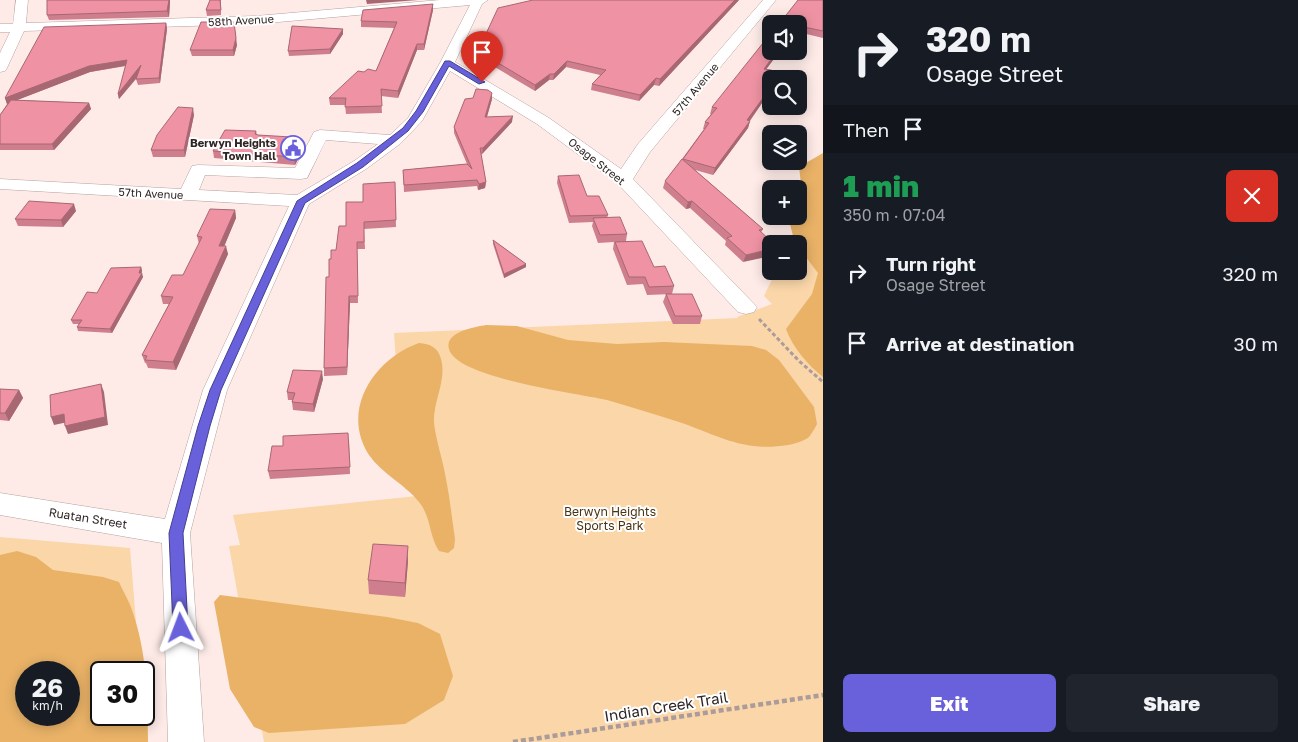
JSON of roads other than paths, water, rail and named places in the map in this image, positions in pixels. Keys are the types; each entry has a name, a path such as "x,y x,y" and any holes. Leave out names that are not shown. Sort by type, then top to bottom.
{"street":[{"path":"0,68 19,27 22,0"},
{"path":"186,742 176,533 215,390 301,201 360,165 394,140 414,121 447,63 478,0"},
{"name":"58th Avenue","path":"0,28 203,17 256,20 482,0"},
{"name":"57th Avenue","path":"624,180 632,164 644,148 770,0"},
{"name":"Osage Street","path":"447,63 543,121 624,180 746,307"},
{"path":"188,195 198,170 301,174 320,135 394,140"},
{"name":"57th Avenue","path":"0,184 301,201"},
{"name":"Ruatan Street","path":"0,504 176,533"}],"place":[{"name":"Berwyn Heights Town Hall","path":"293,148"}],"park label":[{"name":"Berwyn Heights Sports Park","path":"610,518"}]}
